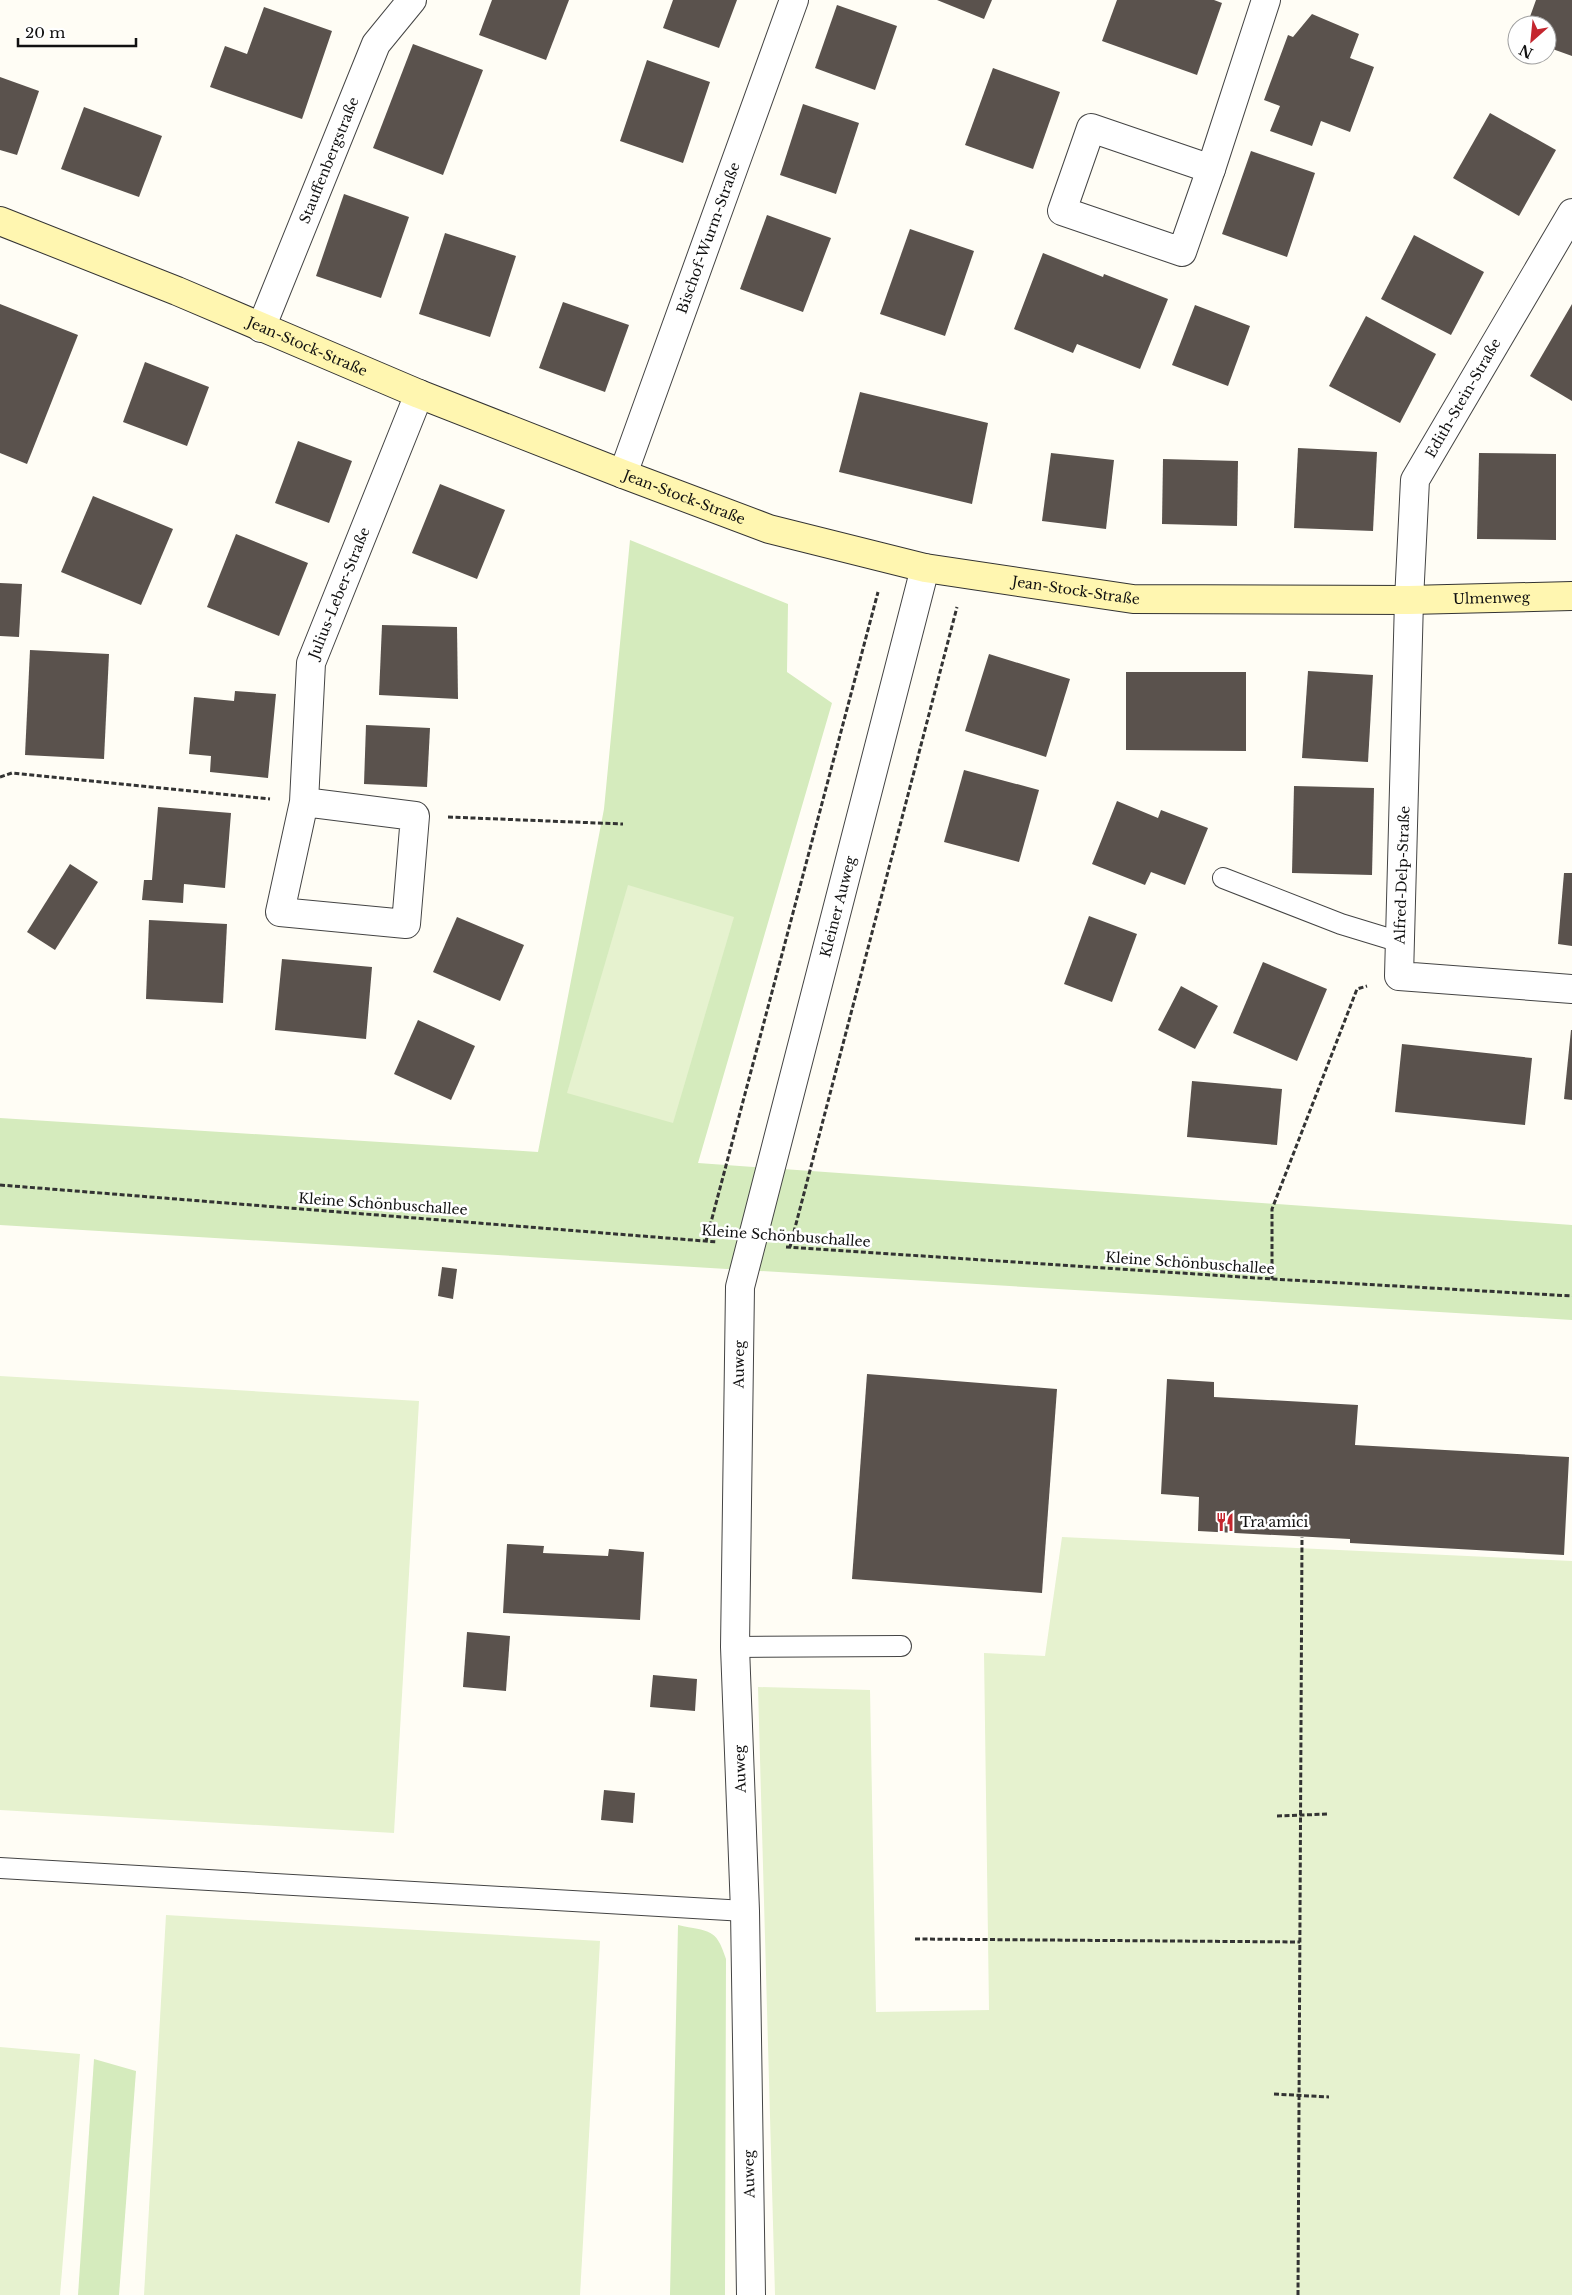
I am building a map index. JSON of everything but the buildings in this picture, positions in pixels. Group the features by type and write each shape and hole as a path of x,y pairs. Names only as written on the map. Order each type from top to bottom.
{"street":[{"name":"Stauffenbergstraße","path":"261,328 376,44 412,0"},
{"name":"Bischof-Wurm-Straße","path":"623,474 794,0"},
{"path":"1211,169 1091,128 1062,211 1182,252 1211,169 1266,0"},
{"name":"Edith-Stein-Straße","path":"1409,600 1415,480 1572,213"},
{"name":"Jean-Stock-Straße","path":"0,221 177,291 419,394 769,529 925,568 1133,598 1409,600"},
{"name":"Julius-Leber-Straße","path":"415,816 406,924 280,912 304,802 311,663 419,394"},
{"name":"Kleiner Auweg","path":"749,1245 760,1216 925,568"},
{"name":"Ulmenweg","path":"1409,600 1572,596"},
{"name":"Alfred-Delp-Straße","path":"1399,976 1409,600"},
{"path":"304,802 415,816"},
{"path":"1399,976 1572,989"},
{"name":"Auweg","path":"749,1245 740,1287 735,1647 745,1910 751,2295"}],"lane":[{"path":"1223,878 1341,924 1400,942"},
{"path":"735,1647 901,1646"},
{"path":"0,1868 745,1910"}],"path":[{"path":"706,1241 886,559"},
{"path":"790,1247 965,574"},
{"path":"0,777 12,774 304,802"},
{"path":"415,816 623,824"},
{"path":"1272,1279 1272,1209 1357,989 1399,976"},
{"name":"Kleine Schönbuschallee","path":"0,1185 749,1245 1272,1279 1572,1296"},
{"path":"1298,2295 1302,1537"},
{"path":"1277,1816 1328,1814"},
{"path":"915,1939 1300,1942"},
{"path":"1274,2094 1329,2097"}],"green space":[{"path":"630,540 788,604 787,672 832,703 698,1163 1572,1225 1572,1320 0,1225 0,1118 538,1152 604,809"},
{"path":"628,885 734,917 673,1123 567,1093"},
{"path":"0,1376 419,1401 394,1833 0,1810"},
{"path":"1062,1537 1572,1561 1572,2295 775,2295 758,1687 870,1690 876,2012 989,2010 984,1653 1045,1656"},
{"path":"166,1915 600,1941 580,2295 144,2295"},
{"path":"678,1925 704,1930 715,1936 726,1959 725,2295 670,2295"},
{"path":"0,2047 80,2054 60,2295 0,2295"},
{"path":"94,2059 136,2071 119,2295 78,2295"}],"place":[{"name":"Tra amici","path":"1225,1522"}]}
